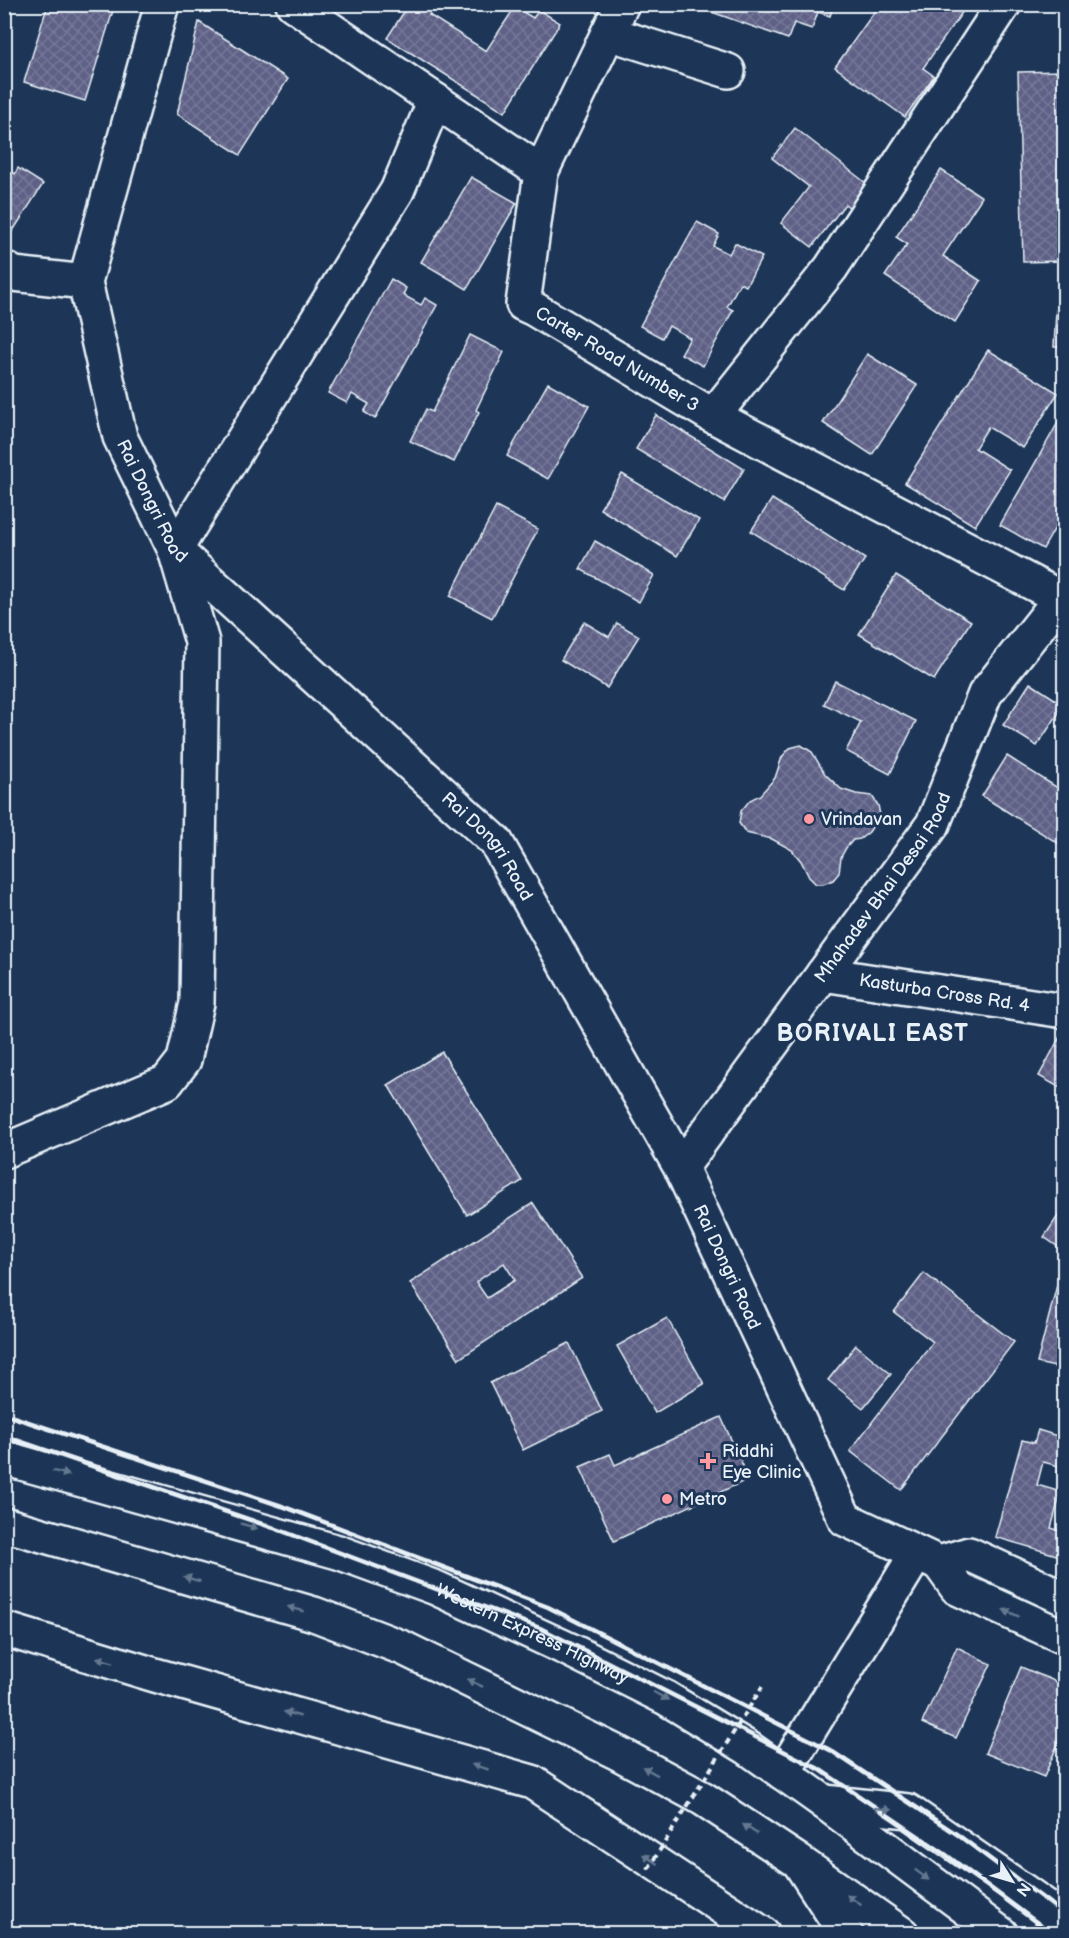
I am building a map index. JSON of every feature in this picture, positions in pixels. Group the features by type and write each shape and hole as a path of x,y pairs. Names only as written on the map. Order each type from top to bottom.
{"main road":[{"name":"Rai Dongri Road","path":"162,4 84,282 120,437 175,550 496,842 681,1168 845,1519 928,1558"},
{"path":"293,4 541,172 622,4"},
{"path":"713,416 831,268 1004,4"},
{"path":"608,33 728,71"},
{"path":"4,1151 167,1082 184,1060 197,1003 202,642 175,550 398,190 435,100"},
{"name":"Carter Road Number 3","path":"541,172 523,304 713,416 1063,596"},
{"path":"4,268 14,273 84,282"},
{"name":"Mhahadev Bhai Desai Road","path":"681,1168 933,824 985,694 1063,596"},
{"name":"Kasturba Cross Rd. 4","path":"824,974 1065,1011"},
{"name":"Western Express Highway","path":"4,1458 338,1552 436,1588 572,1651 666,1698 748,1748 825,1802 1001,1934"},
{"path":"4,1524 315,1614 403,1648 608,1748 702,1798 798,1861 902,1934"},
{"path":"928,1558 969,1554 1065,1599"},
{"path":"928,1558 957,1588 1065,1637"},
{"path":"783,1773 928,1558"},
{"path":"4,1629 155,1675 532,1782 763,1934"},
{"path":"825,1802 908,1811 1065,1919"},
{"path":"798,1861 846,1934"}],"path":[{"path":"648,1869 762,1687"}],"building":[{"path":"48,4 115,4 85,101 24,82"},
{"path":"409,4 436,4 429,15 486,51 515,7 533,18 539,10 560,23 505,112 387,38"},
{"path":"689,4 834,4 830,16 818,12 812,29 794,23 788,39"},
{"path":"880,4 968,4 923,68 934,76 905,117 835,67"},
{"path":"199,22 288,79 240,155 177,114"},
{"path":"1064,71 1064,261 1023,262 1018,72"},
{"path":"795,128 879,193 860,216 845,204 812,247 781,223 809,187 772,158"},
{"path":"4,167 15,174 18,168 43,184 4,245"},
{"path":"941,170 982,197 943,256 981,281 955,322 885,276 907,244 896,237"},
{"path":"471,177 517,203 467,289 421,262"},
{"path":"697,222 719,234 713,246 729,254 735,243 762,257 746,286 740,283 727,307 733,310 703,366 681,354 690,338 669,326 662,338 640,326"},
{"path":"391,279 406,288 403,295 421,305 425,298 437,305 375,419 364,412 369,404 352,394 347,403 328,393"},
{"path":"1056,310 1064,310 1064,347 1054,347"},
{"path":"470,335 504,352 476,410 479,412 454,462 410,441 426,409 432,412"},
{"path":"988,350 1058,393 1023,448 988,427 975,448 1010,470 975,526 905,483"},
{"path":"867,354 917,385 872,455 823,423"},
{"path":"548,383 589,406 548,479 507,456"},
{"path":"1064,412 1064,512 1043,549 1000,525"},
{"path":"656,415 744,469 724,502 636,449"},
{"path":"622,474 699,520 677,556 600,509"},
{"path":"772,499 865,559 844,590 751,531"},
{"path":"496,507 538,529 492,618 450,596"},
{"path":"595,541 654,575 639,602 580,569"},
{"path":"896,575 971,621 934,680 859,634"},
{"path":"584,622 609,637 617,623 639,636 607,688 561,660"},
{"path":"835,681 916,721 890,774 846,751 861,722 824,704"},
{"path":"1030,683 1064,705 1037,746 1003,725"},
{"name":"Vrindavan","path":"801,745 812,752 825,774 841,789 872,796 878,805 880,815 869,832 860,839 853,840 846,848 841,857 839,873 833,880 823,884 816,884 809,877 792,850 772,839 746,833 739,823 741,811 775,778 782,757 790,748"},
{"path":"1007,756 1064,792 1064,847 982,796"},
{"path":"1062,1033 1064,1035 1064,1090 1039,1076"},
{"path":"442,1052 522,1181 467,1215 388,1085"},
{"path":"533,1203 582,1278 459,1359 410,1283","holes":["504,1263 515,1280 487,1298 476,1282"]},
{"path":"1064,1207 1064,1251 1044,1237"},
{"path":"924,1273 1014,1342 901,1490 850,1451 933,1342 894,1312"},
{"path":"1058,1281 1064,1283 1064,1369 1037,1363"},
{"path":"667,1318 704,1384 655,1413 617,1346"},
{"path":"569,1343 602,1411 523,1450 490,1383"},
{"path":"856,1345 891,1374 863,1408 828,1380"},
{"path":"721,1417 749,1479 614,1541 580,1467 610,1454 615,1465"},
{"path":"1038,1430 1064,1438 1064,1475 1057,1473 1059,1466 1043,1462 1037,1485 1061,1492 1051,1528 1064,1532 1060,1556 995,1537 1022,1440 1034,1443"},
{"path":"957,1647 991,1664 956,1738 922,1723"},
{"path":"1021,1667 1064,1685 1064,1729 1044,1777 985,1753"}],"railway":[{"path":"4,1414 282,1506 548,1607 830,1750 958,1835 1064,1914"},
{"path":"4,1436 274,1528 540,1628 819,1769 945,1854 1052,1934"}],"place":[{"name":"Vrindavan","path":"809,819"},
{"name":"Riddhi Eye Clinic","path":"708,1461"},
{"name":"Metro","path":"667,1499"}],"district":[{"name":"BORIVALI EAST","path":"873,1033"}]}
